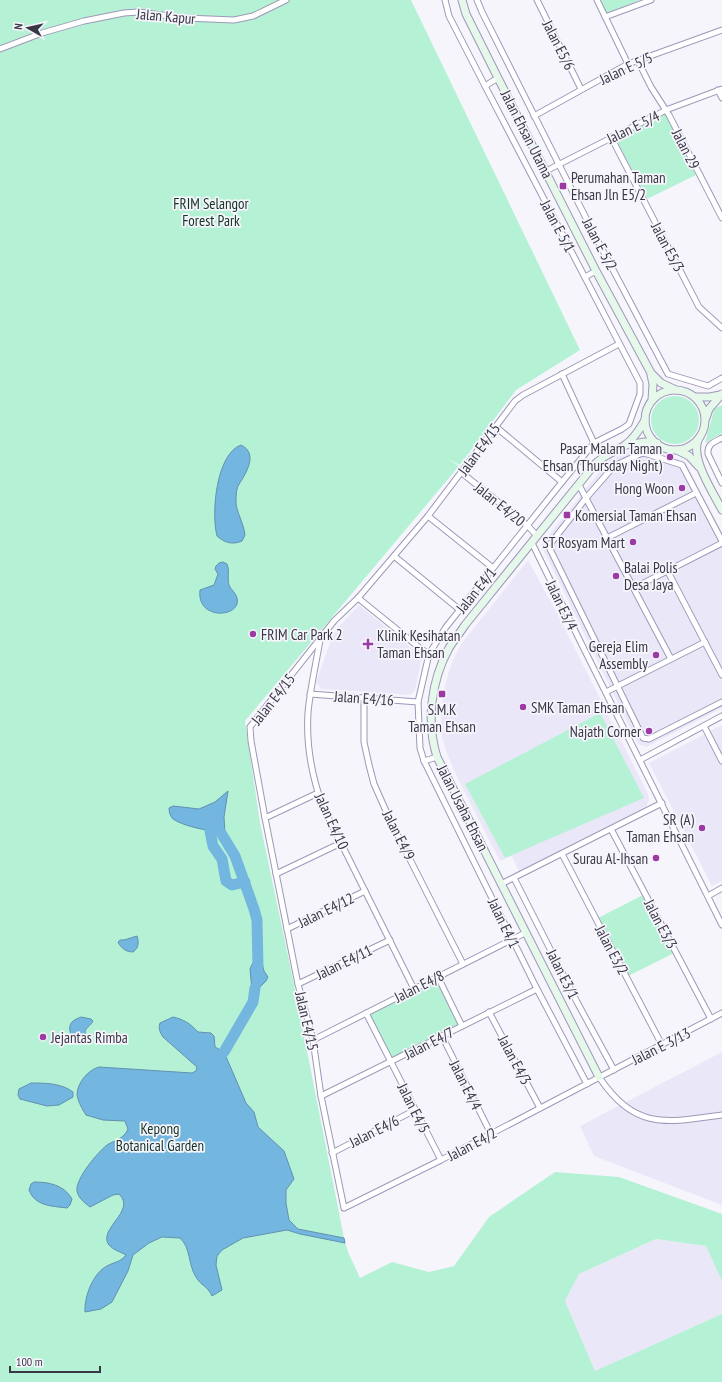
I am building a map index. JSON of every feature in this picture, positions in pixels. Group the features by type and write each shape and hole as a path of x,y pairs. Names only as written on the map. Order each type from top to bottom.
{"street":[{"name":"Jalan Kapur","path":"0,49 42,33 124,13 138,12 185,18 234,20 253,16 286,0"},
{"name":"Jalan E 5/1","path":"445,0 449,16 640,383 640,394 629,424 594,443"},
{"name":"Jalan Ehsan Utama","path":"462,0 466,14 498,78 596,271 651,373 661,383 676,390"},
{"name":"Jalan E 5/2","path":"477,0 484,18 558,164 668,374 708,386 721,379"},
{"name":"Jalan E5/6","path":"536,0 581,90"},
{"path":"597,0 628,64"},
{"path":"605,17 650,0"},
{"name":"Jalan E 5/5","path":"534,116 628,64 722,30"},
{"name":"Jalan 29","path":"638,60 666,110 722,218"},
{"path":"485,86 498,78"},
{"path":"720,89 722,98"},
{"name":"Jalan E 5/4","path":"546,171 666,110 720,89"},
{"name":"Jalan E5/3","path":"611,137 699,307 722,328"},
{"path":"585,277 596,271"},
{"name":"Jalan E4/15","path":"344,1208 321,1096 313,1040 298,984 265,818 251,741 250,727 334,621 358,598 428,516 518,397 619,344"},
{"name":"Jalan Ehsan Utama","path":"651,373 653,384 652,400"},
{"path":"562,374 594,443"},
{"path":"722,394 710,397 695,397 676,390 660,394 652,400 645,420 648,431 657,444 686,454 700,468 722,510"},
{"path":"700,468 697,451 698,440 701,436 709,409 722,394"},
{"path":"695,397 702,407 705,420"},
{"name":"Jalan Usaha Ehsan","path":"645,420 639,431 626,445 600,459 465,625 447,654 436,682 431,718 432,738 437,757 525,933 599,1077 607,1088 621,1104 633,1112 646,1117 674,1121 722,1115"},
{"path":"496,427 562,482"},
{"path":"675,450 690,446 701,436"},
{"path":"722,438 710,445 708,449 708,454 722,483"},
{"name":"Jalan Usaha Ehsan","path":"626,445 645,442 657,444"},
{"name":"Jalan E4/1","path":"587,1084 537,989 424,761 420,748 418,702 429,654 446,627 594,443"},
{"path":"634,588 722,542 682,465 644,453 614,466 586,498 551,543 550,549 643,738 649,739 722,702"},
{"name":"Jalan E4/20","path":"462,473 528,526 537,536"},
{"path":"579,485 671,659"},
{"path":"607,538 696,493"},
{"path":"428,516 493,568"},
{"name":"Jalan E3/4","path":"532,543 722,925"},
{"path":"394,556 460,610"},
{"path":"667,570 722,675"},
{"path":"358,598 420,649 429,654"},
{"name":"Jalan E4/10","path":"320,639 308,714 308,744 313,776 323,807 414,989"},
{"path":"606,692 705,642"},
{"name":"Jalan E4/16","path":"310,694 418,702"},
{"name":"Jalan E4/9","path":"364,698 364,747 374,784 390,820 463,964"},
{"path":"640,760 722,716"},
{"path":"704,726 722,761"},
{"path":"424,761 437,757"},
{"path":"265,818 318,793"},
{"path":"501,884 662,803"},
{"name":"Jalan E3/3","path":"611,829 711,1019"},
{"path":"276,874 341,843"},
{"name":"Jalan E3/2","path":"562,854 662,1045"},
{"name":"Jalan E3/1","path":"514,878 577,1002 614,1070"},
{"path":"708,896 722,888"},
{"name":"Jalan E4/12","path":"287,929 365,891"},
{"name":"Jalan E4/8","path":"313,1040 525,933"},
{"name":"Jalan E4/11","path":"298,984 390,940"},
{"path":"438,977 462,1026"},
{"name":"Jalan E4/7","path":"321,1096 537,989"},
{"name":"Jalan E4/3","path":"489,1012 540,1108"},
{"name":"Jalan E4/5","path":"366,1013 440,1160"},
{"name":"Jalan E 3/13","path":"599,1077 722,1013"},
{"name":"Jalan E4/4","path":"442,1036 491,1134"},
{"name":"Jalan E4/2","path":"344,1208 491,1134 599,1077"},
{"name":"Jalan E4/6","path":"332,1153 415,1110"}],"shaded area":[{"path":"640,446 685,461 722,532 722,708 646,747 638,744 541,545 609,460"},
{"name":"SMK Taman Ehsan","path":"528,560 557,613 648,794 649,800 646,807 519,872 512,856 500,861 458,779 446,751 442,736 441,719 443,694 449,671 462,643"},
{"name":"Klinik Kesihatan Taman Ehsan","path":"359,605 422,657 415,690 410,695 321,689 316,682 334,632"},
{"name":"SR (A) Taman Ehsan","path":"722,725 722,881 712,886 649,763"},
{"path":"722,1052 722,1205 594,1156 580,1126"},
{"path":"656,1239 706,1246 722,1281 722,1314 595,1371 565,1301 579,1274"}],"green space":[{"path":"0,0 411,0 580,350 516,390 460,465 448,459 459,466 245,721 260,823 291,970 344,1238 348,1252 360,1278 392,1262 429,1272 454,1266 489,1217 555,1172 619,1177 722,1214 722,1281 706,1246 656,1239 579,1274 565,1301 595,1371 722,1314 722,1382 0,1382"},
{"path":"601,0 640,0 606,14"},
{"path":"665,113 696,175 647,199 615,138"},
{"path":"675,396 684,398 692,403 697,411 699,420 697,429 692,437 684,442 675,444 666,442 658,437 653,429 651,420 653,411 658,403 666,398"},
{"path":"722,405 722,433 705,443 714,410"},
{"path":"600,713 644,798 505,858 465,784"},
{"path":"645,894 676,952 626,977 596,919"},
{"path":"438,977 462,1026 391,1062 366,1013"}],"water":[{"path":"241,445 247,449 250,459 247,471 238,486 236,496 236,506 245,535 242,541 232,543 226,542 217,536 215,526 215,500 217,486 226,460 233,451"},
{"path":"223,562 227,564 228,567 229,585 237,598 237,605 233,610 219,613 211,611 205,607 201,600 200,590 214,585 218,574 215,569 216,566"},
{"path":"228,791 224,817 225,834 178,822 170,815 169,808 173,806 199,809 215,802"},
{"path":"137,936 138,945 133,952 124,949 118,942 120,940"},
{"path":"258,952 264,971 268,977 260,987 253,1002 250,969"},
{"path":"81,1017 91,1019 93,1021 85,1031 88,1039 78,1044 72,1037 70,1025 76,1019"},
{"path":"173,1017 187,1022 198,1032 211,1033 214,1036 215,1047 224,1052 246,1103 254,1112 258,1127 284,1151 294,1179 286,1190 286,1203 289,1220 298,1229 344,1238 345,1243 287,1230 243,1238 222,1250 217,1256 216,1265 222,1290 212,1296 193,1272 184,1242 180,1238 162,1237 149,1243 133,1255 128,1271 112,1302 101,1309 85,1312 86,1299 90,1286 98,1274 102,1269 120,1261 126,1255 111,1247 107,1239 108,1233 121,1213 123,1200 119,1194 113,1195 90,1207 79,1196 77,1186 83,1173 98,1153 107,1145 122,1137 128,1129 125,1121 103,1120 86,1115 78,1100 77,1090 87,1074 99,1067 192,1073 196,1071 197,1067 163,1037 160,1032 160,1023"},
{"path":"31,1083 58,1085 73,1092 73,1097 59,1105 47,1106 20,1099 18,1095 19,1089"},
{"path":"34,1182 56,1185 65,1190 72,1199 70,1205 67,1208 50,1206 39,1202 29,1190 31,1184"}],"waterway":[{"path":"210,831 213,846 222,859 226,881 232,885 245,882"},
{"path":"221,833 235,856 254,909 257,920 258,967"},
{"path":"224,1052 253,1002 255,988"}],"place":[{"name":"Perumahan Taman Ehsan Jln E5/2","path":"563,186"},
{"name":"Pasar Malam Taman Ehsan (Thursday Night)","path":"670,457"},
{"name":"Hong Woon","path":"682,488"},
{"name":"Komersial Taman Ehsan","path":"567,515"},
{"name":"ST Rosyam Mart","path":"633,542"},
{"name":"Balai Polis Desa Jaya","path":"616,576"},
{"name":"FRIM Car Park 2","path":"253,634"},
{"name":"Klinik Kesihatan Taman Ehsan","path":"368,644"},
{"name":"Gereja Elim Assembly","path":"656,655"},
{"name":"S.M.K Taman Ehsan","path":"442,694"},
{"name":"SMK Taman Ehsan","path":"523,707"},
{"name":"Najath Corner","path":"649,731"},
{"name":"SR (A) Taman Ehsan","path":"702,828"},
{"name":"Surau Al-Ihsan","path":"656,858"},
{"name":"Jejantas Rimba","path":"43,1037"}],"park label":[{"name":"FRIM Selangor Forest Park","path":"211,212"},
{"name":"Kepong Botanical Garden","path":"160,1136"}]}
